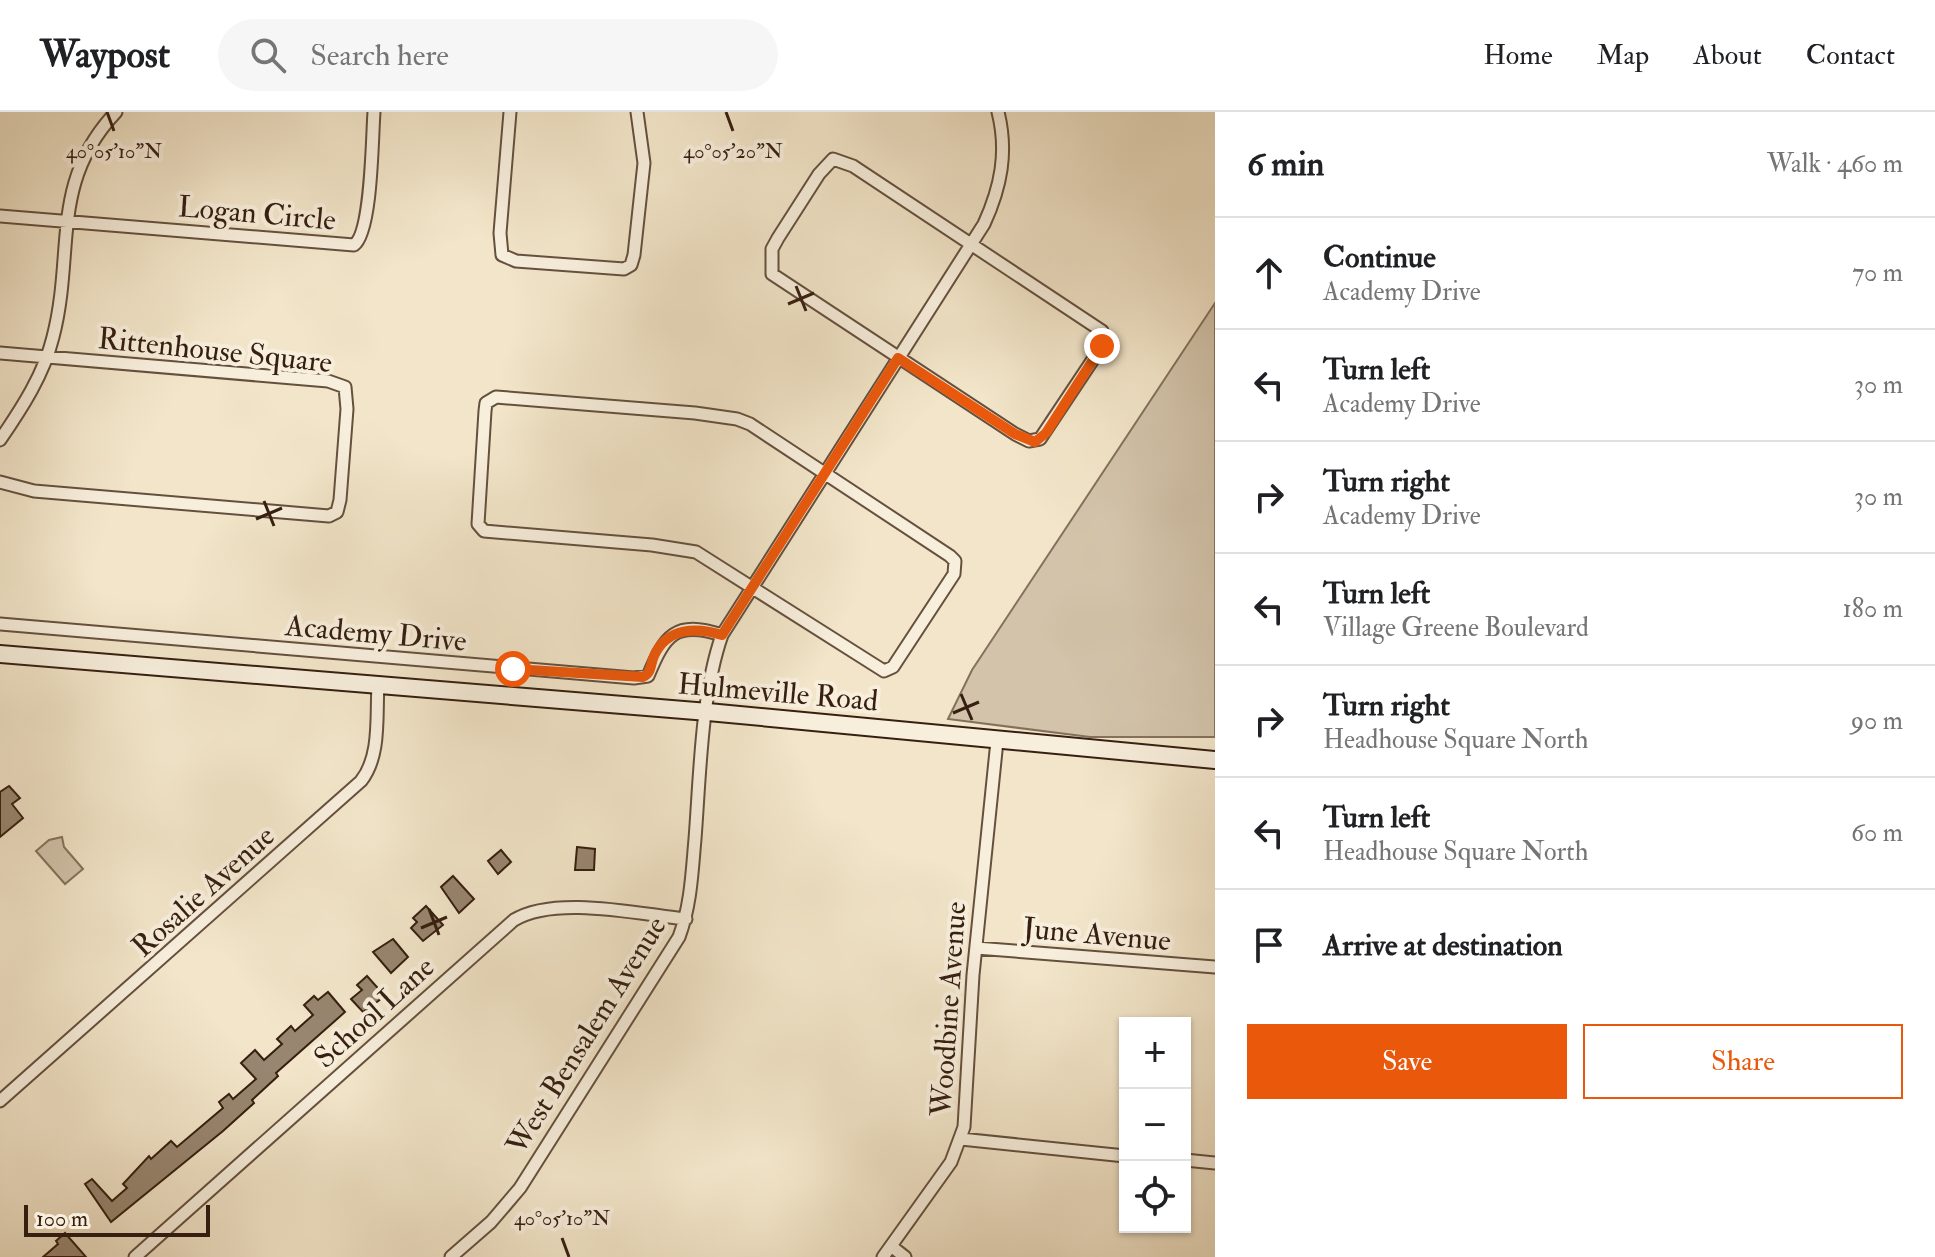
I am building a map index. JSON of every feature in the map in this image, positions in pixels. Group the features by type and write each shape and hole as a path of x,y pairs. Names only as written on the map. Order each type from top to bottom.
{"main road":[{"name":"Hulmeville Road","path":"0,654 708,712 1215,760"}],"street":[{"path":"0,440 26,401 46,357 58,313 67,222 79,165 98,131 116,112"},
{"name":"Logan Circle","path":"67,222 354,245 362,237 365,219 374,112"},
{"path":"510,112 500,233 502,255 516,261 624,269 631,265 634,255 644,163 637,112"},
{"path":"722,635 973,244 1000,187 1003,141 998,112"},
{"path":"833,159 841,159 973,244 1091,322 1104,334 1102,346 1046,433 1035,442 898,358 772,274 772,249 819,174 833,159"},
{"path":"0,216 67,222"},
{"path":"0,353 46,357"},
{"name":"Rittenhouse Square","path":"0,482 34,491 110,498 309,515 329,516 337,512 347,409 347,395 342,384 46,357"},
{"path":"496,397 724,417 750,424 824,472 950,556 956,567 893,667 884,671 707,558 681,548 480,528 477,504 486,403 496,397"},
{"name":"Academy Drive","path":"0,624 634,678 648,676 657,650 672,636 697,629 722,635"},
{"name":"West Bensalem Avenue","path":"451,1257 491,1222 520,1188 670,954 686,919 708,712 722,635"},
{"name":"Rosalie Avenue","path":"0,1101 361,781 371,766 374,750 378,685"},
{"name":"Woodbine Avenue","path":"883,1257 944,1173 961,1139 997,741"},
{"name":"School Lane","path":"135,1257 514,920 549,907 686,919"},
{"name":"June Avenue","path":"976,948 1215,967"},
{"path":"961,1139 1119,1155"},
{"path":"1191,1161 1215,1163"},
{"path":"891,1246 905,1257"}],"shaded area":[{"path":"1215,303 1215,737 1090,737 948,719 972,670"},
{"path":"62,837 64,847 83,869 65,884 36,851 49,840"}],"building":[{"path":"9,786 20,798 12,804 23,818 0,837 0,792"},
{"path":"577,847 595,849 594,870 575,870"},
{"path":"501,850 511,862 498,874 488,861"},
{"path":"453,876 474,899 459,913 441,887"},
{"path":"426,906 443,925 423,941 411,928 417,922 413,918"},
{"path":"393,939 408,957 391,973 373,952"},
{"path":"367,976 385,996 363,1012 351,999 362,990 357,985"},
{"path":"328,992 345,1012 276,1073 278,1076 252,1100 254,1103 223,1131 111,1222 85,1184 92,1179 112,1201 127,1188 123,1184 149,1156 151,1159 171,1141 177,1147 223,1108 219,1102 229,1094 233,1099 256,1079 241,1063 255,1050 264,1060 282,1044 277,1039 291,1026 295,1031 313,1015 304,1005 314,996 318,1000"},
{"path":"65,1233 86,1257 43,1257 58,1244 56,1241"}],"route":[{"path":"513,669 643,677 648,676 657,650 672,636 697,629 722,635 898,358 1015,434 1035,442 1046,433 1102,346"}]}
